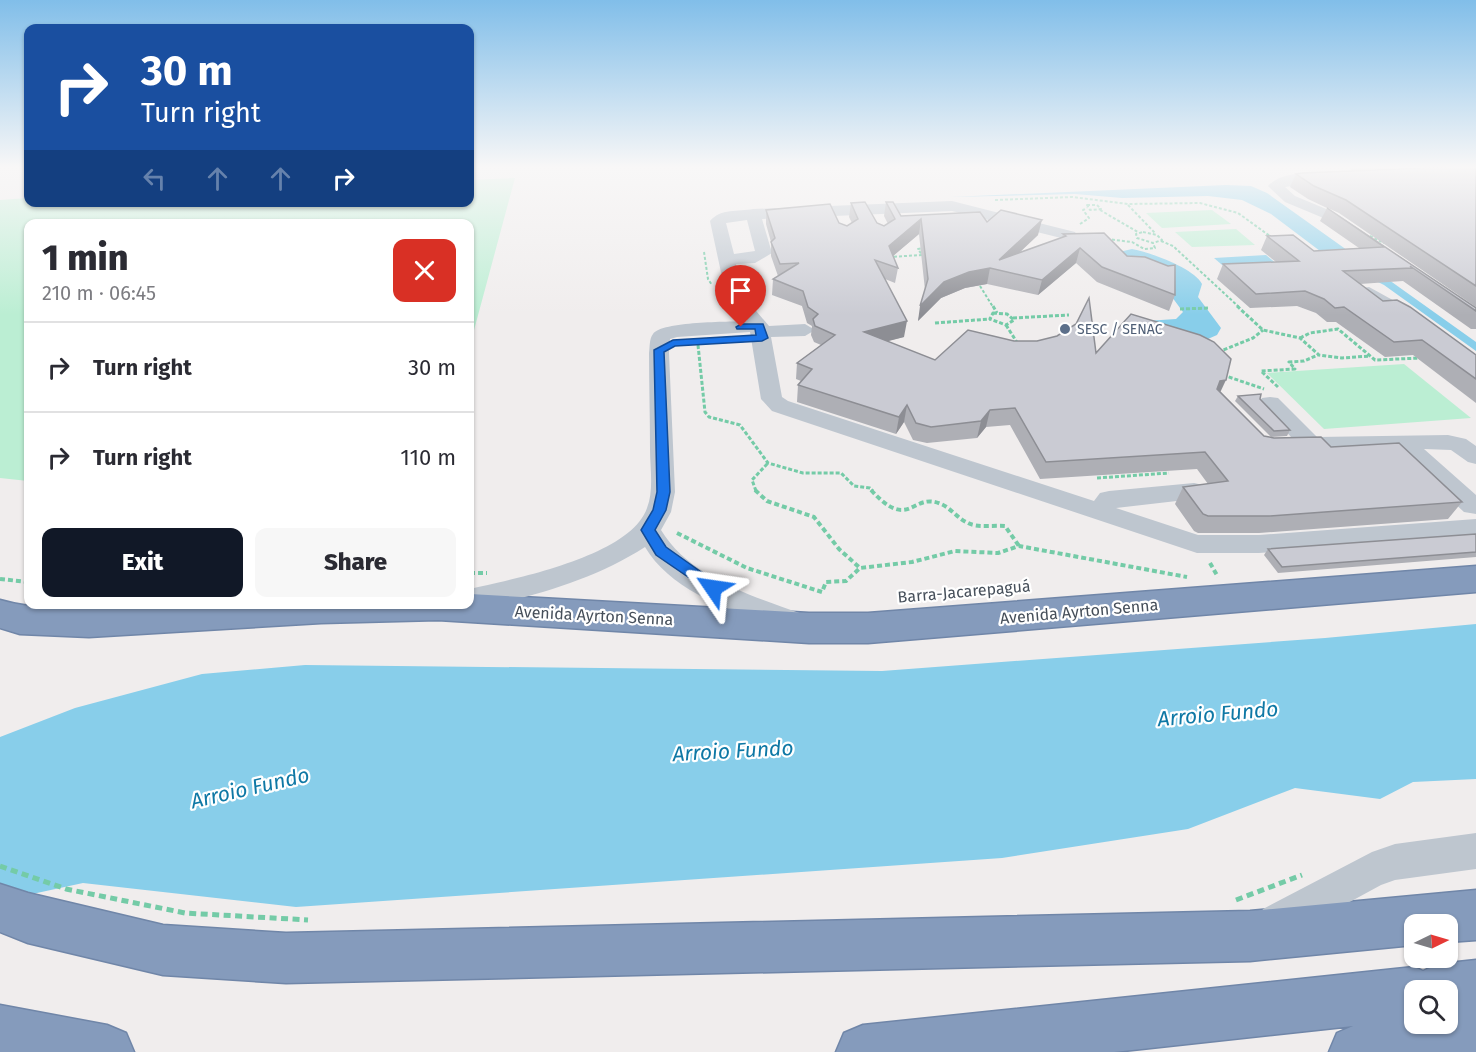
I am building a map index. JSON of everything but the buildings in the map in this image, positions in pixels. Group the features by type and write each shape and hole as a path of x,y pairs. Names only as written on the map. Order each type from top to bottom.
{"highway":[{"name":"Avenida Ayrton Senna","path":"474,605 809,628 868,628 1476,579"},
{"name":"Avenida Ayrton Senna","path":"0,614 20,620 89,623 321,609"},
{"path":"0,908 28,918 174,932 286,957 1240,919 1476,915"},
{"path":"1458,988 1476,986"},
{"path":"863,1052 1404,994"},
{"path":"0,1032 99,1051"},
{"path":"1356,1052 1476,1036"}],"lane":[{"path":"726,216 718,221 726,259 738,301 755,316 761,332 772,399 780,406 1197,544 1218,546 1475,517"},
{"path":"726,259 749,259 764,253 754,216"},
{"path":"816,216 824,231"},
{"path":"839,216 843,226"},
{"path":"874,216 879,225"},
{"path":"935,216 939,222"},
{"path":"1005,216 1075,231"},
{"path":"1330,216 1365,237"},
{"path":"1369,292 1404,312 1429,330"},
{"path":"474,598 521,589 578,571 625,546 648,530 659,510 663,492 661,336 665,333 806,330"},
{"path":"660,349 669,344 761,332"},
{"path":"1276,398 1311,444"},
{"path":"1402,442 1475,517"},
{"path":"1268,447 1402,442 1458,444 1476,457"},
{"path":"1100,513 1109,498 1194,491"},
{"path":"648,530 661,551 713,588 738,602 809,628"},
{"path":"1240,919 1395,862 1476,851"}],"path":[{"path":"1075,231 1080,222 1089,218 1088,216"},
{"path":"1111,216 1139,232 1155,234 1161,237 1161,241"},
{"path":"1139,216 1155,234"},
{"path":"1243,216 1283,244"},
{"path":"884,250 887,257 922,255 918,249 929,248 914,224 939,222"},
{"path":"1139,232 1136,236 1139,240"},
{"path":"1365,237 1390,246"},
{"path":"1099,239 1132,242 1149,250 1155,248 1153,243"},
{"path":"1132,242 1161,241 1173,246 1263,330 1300,338 1319,355"},
{"path":"980,286 997,313"},
{"path":"1180,309 1209,308"},
{"path":"990,320 990,315 997,313 1013,318 1069,315"},
{"path":"1006,325 1013,322 1013,318"},
{"path":"935,323 990,320 1006,325 1022,349"},
{"path":"1329,322 1375,360 1429,357"},
{"path":"1300,338 1310,333 1338,329"},
{"path":"1216,353 1241,344 1263,330"},
{"path":"698,341 705,412 709,417 740,425 768,463 803,473 841,473 854,486 870,488 886,506 897,510 906,510 923,503 940,503 969,524 1005,526 1019,546"},
{"path":"1276,398 1261,371 1295,369 1288,362 1304,361 1319,355 1342,358 1370,357"},
{"path":"1222,374 1256,384 1274,397 1264,397 1276,398"},
{"path":"768,463 753,480 755,489 773,504 808,513 819,520 834,543 860,568"},
{"path":"676,533 733,563 782,583 822,592 826,582 846,581 860,568 912,562 955,550 998,553 1019,546 1191,577"},
{"path":"474,573 497,573"},
{"path":"1208,577 1219,577"},
{"path":"0,579 24,582"},
{"path":"1215,582 1227,581"},
{"path":"0,866 66,889 174,932 312,921"},
{"path":"1240,919 1305,874"}],"green space":[{"path":"0,216 505,216 474,330 474,219 24,219 24,481 0,478"},
{"path":"1149,216 1220,216 1231,224 1162,228"},
{"path":"1236,229 1255,245 1192,247 1175,232"},
{"path":"1404,364 1471,418 1324,429 1267,373"}],"water":[{"path":"1274,216 1299,216 1476,342 1476,351 1384,285 1328,257"},
{"path":"1132,249 1170,262 1197,278 1202,284 1198,297 1221,328 1217,335 1201,342 1146,321 1176,319 1183,312 1172,297 1175,291 1174,284 1119,252"},
{"path":"1266,255 1290,275 1236,277 1214,258"},
{"name":"Arroio Fundo","path":"1476,624 1476,779 1413,782 1380,799 1295,788 1188,829 1002,858 296,907 83,883 0,901 0,737 75,708 202,674 305,665 882,671 1325,638"}],"place":[{"name":"SESC / SENAC","path":"1065,329"}],"route":[{"path":"713,588 688,573 661,551 648,530 662,504 664,481 659,350 664,345 673,343 762,338 759,326 741,327"}]}
